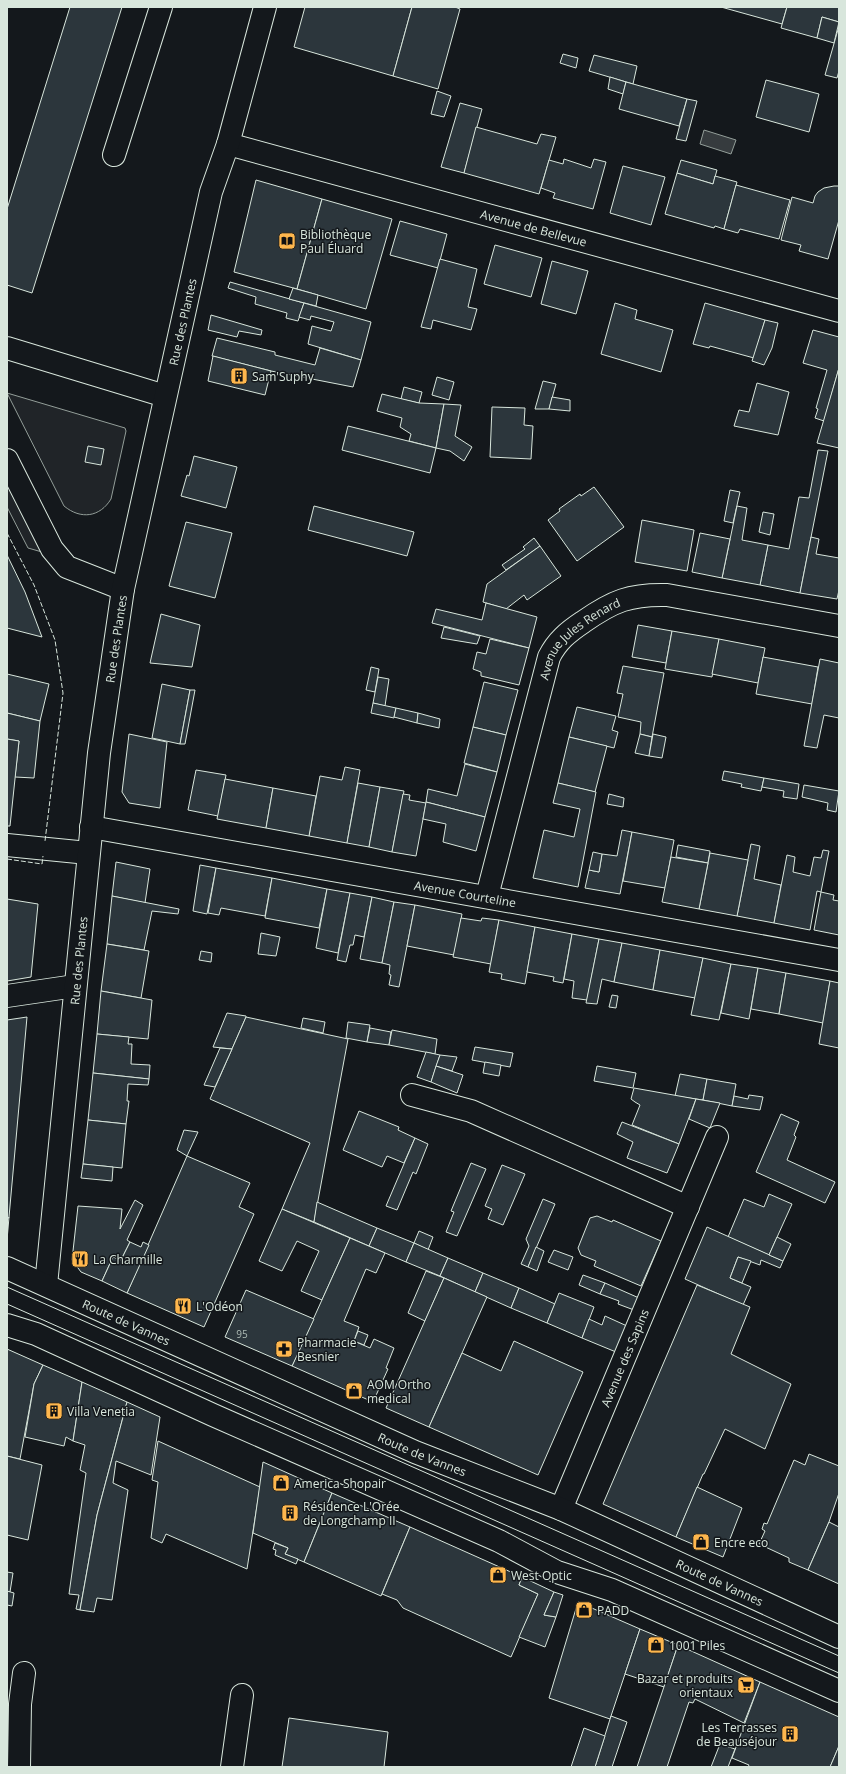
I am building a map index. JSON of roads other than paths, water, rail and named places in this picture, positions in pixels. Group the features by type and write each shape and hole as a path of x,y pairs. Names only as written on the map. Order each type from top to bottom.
{"street":[{"path":"114,155 161,7"},
{"name":"Rue des Plantes","path":"46,1285 99,753 123,589 210,192 228,144 265,7"},
{"name":"Avenue de Bellevue","path":"228,144 839,311"},
{"path":"7,348 165,396"},
{"path":"7,460 52,549 67,567 123,589"},
{"name":"Avenue Jules Renard","path":"487,896 549,657 556,644 564,634 605,606 624,599 645,595 667,595 680,597 839,626"},
{"name":"Avenue Courteline","path":"91,827 487,896 839,960"},
{"path":"7,845 88,853"},
{"path":"7,996 75,986"},
{"path":"412,1095 471,1111 688,1207"},
{"name":"Avenue des Sapins","path":"561,1509 718,1137"},
{"name":"Route de Vannes","path":"7,1268 415,1452 561,1509 839,1637"},
{"path":"7,1325 36,1334 213,1415 499,1541 557,1572 612,1590 839,1691"},
{"path":"19,1767 20,1704 24,1673"},
{"path":"232,1767 242,1695"}],"tram line":[{"path":"7,1287 839,1656"},
{"path":"7,1304 839,1673"}],"place":[{"name":"Bibliothèque Paul Éluard","path":"287,241"},
{"name":"Sam'Suphy","path":"239,376"},
{"name":"La Charmille","path":"80,1259"},
{"name":"L'Odéon","path":"183,1306"},
{"name":"Pharmacie Besnier","path":"284,1349"},
{"name":"AOM Ortho medical","path":"354,1391"},
{"name":"Villa Venetia","path":"54,1411"},
{"name":"America Shopair","path":"281,1483"},
{"name":"Résidence L'Orée de Longchamp II","path":"290,1513"},
{"name":"Encre eco","path":"701,1542"},
{"name":"West Optic","path":"498,1575"},
{"name":"PADD","path":"584,1610"},
{"name":"1001 Piles","path":"656,1645"},
{"name":"Bazar et produits orientaux","path":"746,1685"},
{"name":"Les Terrasses de Beauséjour","path":"790,1734"}]}
